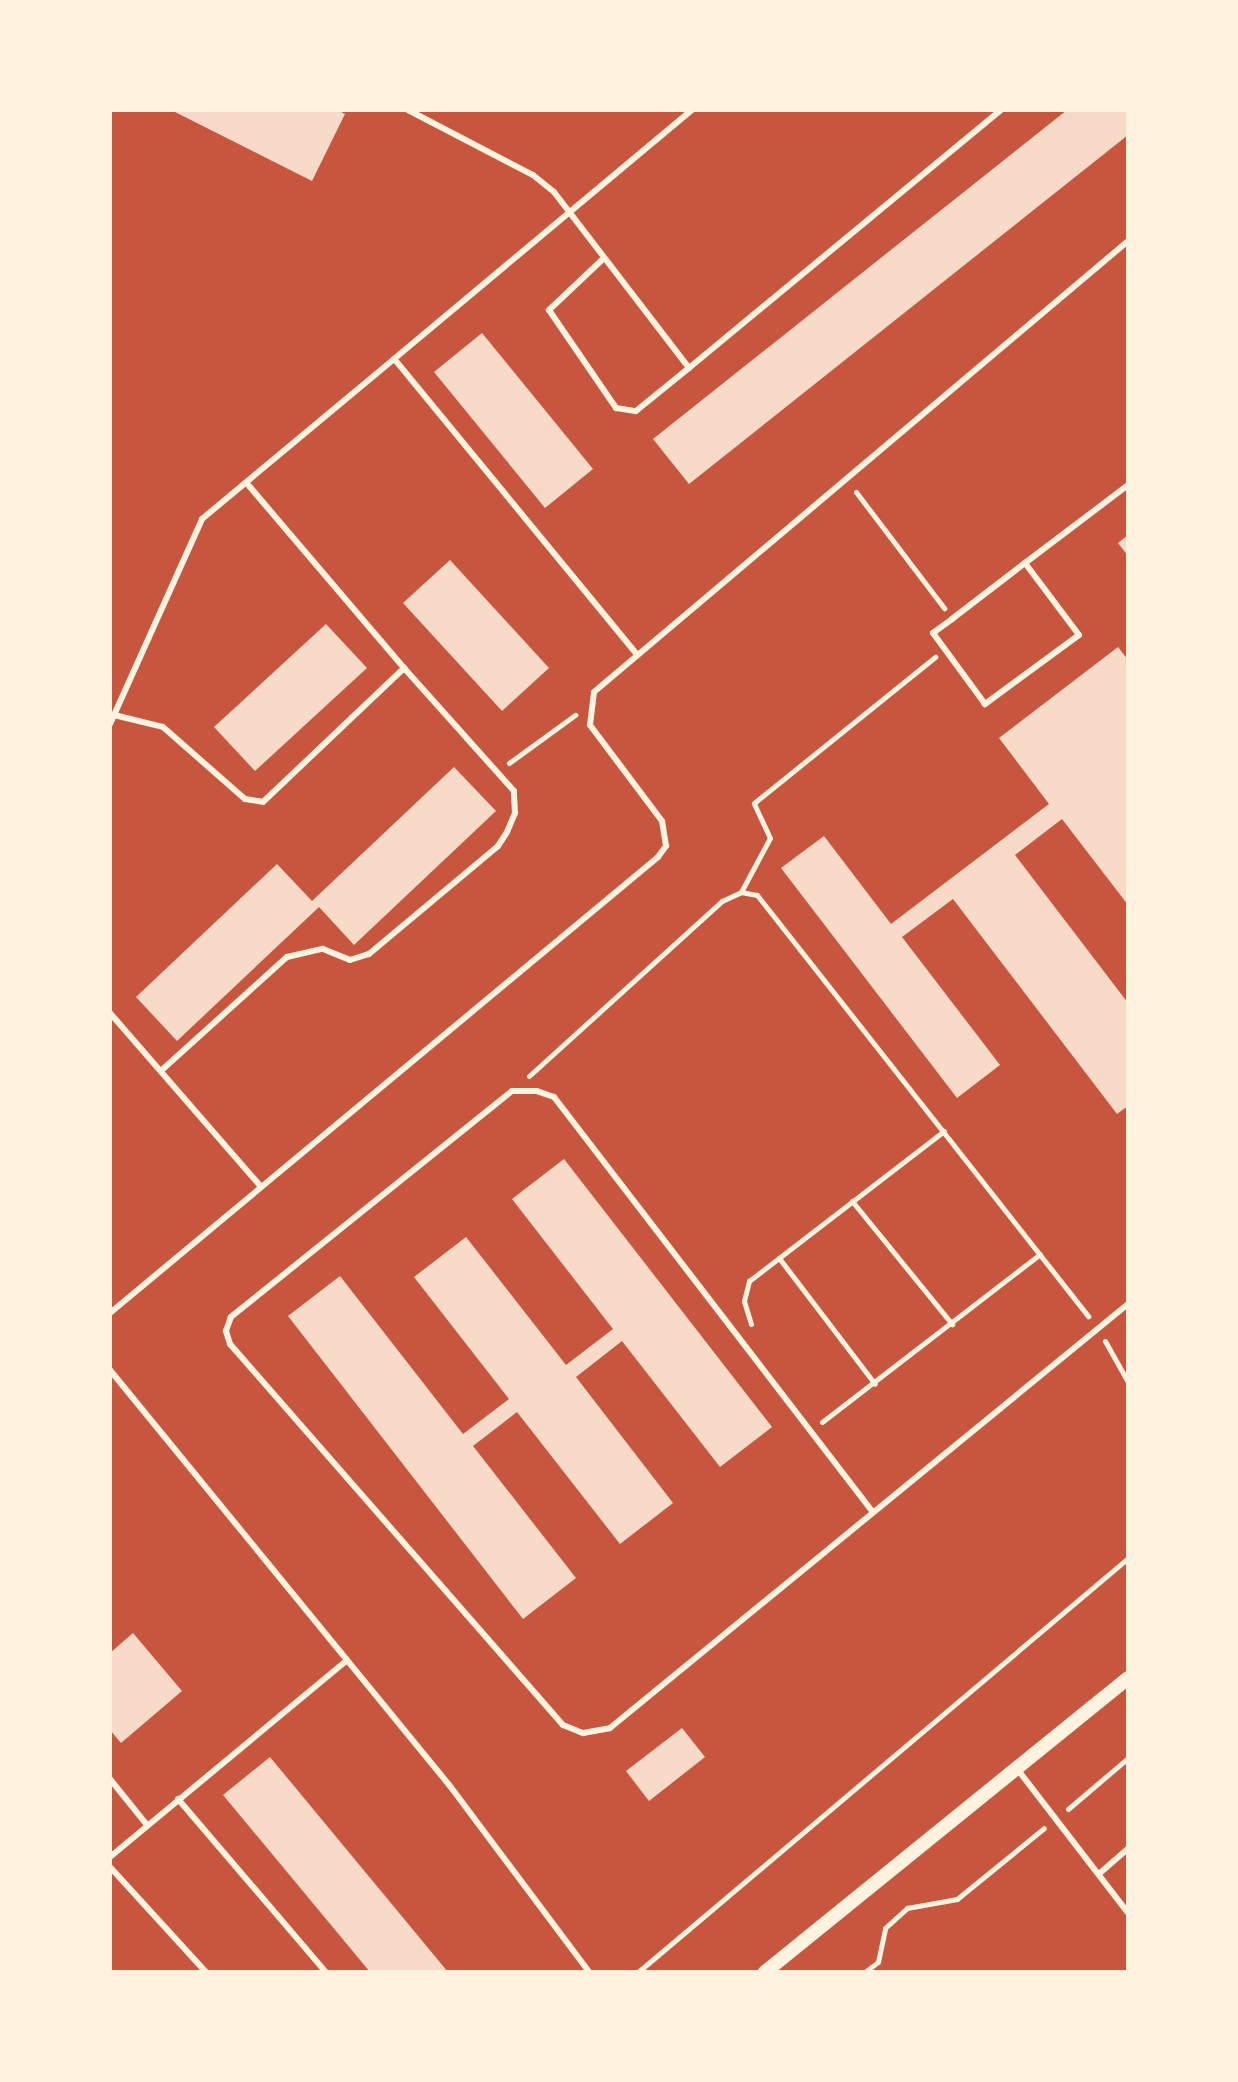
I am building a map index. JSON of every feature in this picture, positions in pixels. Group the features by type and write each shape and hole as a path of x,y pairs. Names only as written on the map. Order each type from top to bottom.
{"street":[{"path":"765,1972 1128,1678"}],"lane":[{"path":"408,110 533,175 569,213 689,368"},
{"path":"110,724 198,526 692,110"},
{"path":"604,258 549,310 616,408 636,411 1001,110"},
{"path":"110,1313 666,846 662,821 590,725 594,692 635,652 1128,241"},
{"path":"394,359 635,652"},
{"path":"163,1069 287,957 323,949 360,959 498,846 515,813 514,791 499,771 404,668 248,485"},
{"path":"1025,563 1079,635 985,704 933,633 952,619 1025,563 1128,485"},
{"path":"114,715 163,727 245,799 263,802 404,668"},
{"path":"110,1013 163,1069 261,1187"},
{"path":"872,1511 554,1097 512,1091 231,1317 230,1344 563,1725 583,1733 610,1728 1128,1304"},
{"path":"110,1370 450,1786 589,1972"},
{"path":"110,1857 347,1660"},
{"path":"1016,1768 1128,1913"},
{"path":"110,1779 147,1825"},
{"path":"178,1799 326,1972"},
{"path":"1100,1873 1128,1849"},
{"path":"110,1867 206,1972"}],"path":[{"path":"845,477 952,619"},
{"path":"741,892 770,838 754,803 945,649"},
{"path":"499,771 591,701"},
{"path":"512,1091 722,901 741,892 757,895 780,919 1098,1328 1128,1382"},
{"path":"753,1329 744,1301 749,1281 944,1131"},
{"path":"852,1201 952,1324"},
{"path":"810,1430 875,1384 1040,1254"},
{"path":"779,1258 875,1384"},
{"path":"638,1972 1128,1558"},
{"path":"865,1972 878,1962 885,1928 907,1908 957,1899 1128,1758"}],"building":[{"path":"171,110 337,110 345,114 312,181"},
{"path":"1067,110 1128,110 1128,135 689,484 653,439"},
{"path":"482,333 593,469 545,508 434,372"},
{"path":"1128,535 1128,556 1118,543"},
{"path":"450,560 549,668 502,711 403,603"},
{"path":"326,624 367,668 255,771 214,727"},
{"path":"1118,647 1128,660 1128,905 1062,819 1015,855 1128,1003 1128,1106 1117,1114 953,899 902,937 1000,1065 957,1098 781,868 824,836 891,924 1049,804 999,738"},
{"path":"454,767 496,811 354,945 319,907 177,1041 136,997 277,864 312,901"},
{"path":"564,1159 772,1427 720,1467 622,1341 576,1377 673,1503 620,1544 517,1412 473,1446 576,1578 523,1619 288,1316 340,1276 463,1434 509,1399 414,1277 466,1237 566,1365 613,1329 512,1199"},
{"path":"133,1633 182,1691 121,1743 110,1730 110,1653"},
{"path":"682,1728 705,1757 649,1801 626,1771"},
{"path":"270,1757 448,1972 370,1972 223,1795"}]}
